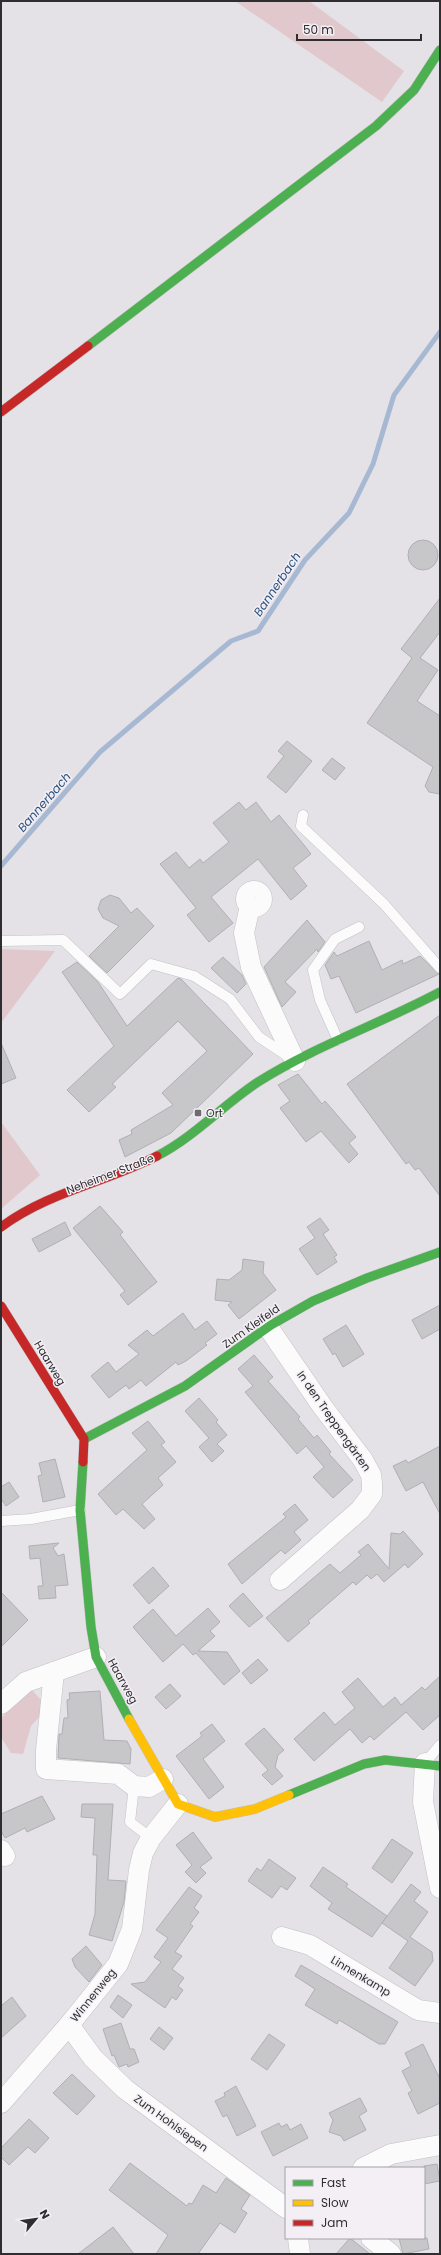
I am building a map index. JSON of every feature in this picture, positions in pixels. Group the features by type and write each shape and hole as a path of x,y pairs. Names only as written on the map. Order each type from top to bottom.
{"street":[{"path":"1,412 376,126 414,90 440,50"},
{"path":"250,906 244,933 250,967 294,1060"},
{"name":"Neheimer Straße","path":"1,1227 37,1204 71,1189 149,1161 167,1151 200,1127 236,1097 294,1060 440,992"},
{"name":"Zum Kleifeld","path":"84,1439 166,1397 198,1378 268,1327 297,1310 336,1290 440,1252"},
{"name":"Haarweg","path":"1,1306 70,1420 84,1439 80,1510 91,1627 96,1657 178,1804"},
{"name":"In den Treppengärten","path":"268,1327 322,1406 363,1460 371,1475 372,1483 372,1494 360,1510 280,1580"},
{"path":"1,1704 26,1682 96,1657"},
{"path":"54,1672 46,1750 46,1769 118,1774 134,1786 149,1787 163,1779"},
{"path":"178,1804 215,1817 255,1808 364,1764 385,1760 433,1765 423,1802 440,1888"},
{"name":"Winnenweg","path":"1,2103 69,2025 118,1964 127,1946 135,1912 139,1870 143,1853 151,1838 178,1804"},
{"name":"Linnenkamp","path":"282,1937 310,1945 418,2010 440,2013"},
{"name":"Zum Hohlsiepen","path":"69,2025 93,2058 125,2089 285,2207"},
{"path":"365,2167 391,2154 440,2145"},
{"path":"298,2239 300,2254"},
{"path":"372,2239 392,2254"}],"lane":[{"path":"303,815 301,826 384,904 440,968"},
{"path":"338,1040 320,1000 313,970 335,939 358,927"},
{"path":"1,941 63,940 120,994 151,964 194,976 230,999 259,1037 294,1060"},
{"path":"1,1521 31,1519 80,1510"},
{"path":"433,1765 440,1745"},
{"path":"134,1786 130,1822 151,1838"}],"shaded area":[{"path":"235,1 309,1 404,71 382,102"},
{"path":"1,949 55,951 1,1023"},
{"path":"1,1122 40,1175 1,1209"},
{"path":"32,1690 42,1701 41,1715 31,1726 23,1754 11,1753 1,1737 1,1718"}],"building":[{"path":"423,540 434,544 438,555 434,566 423,570 412,566 408,555 412,544"},
{"path":"440,598 440,632 420,658 438,670 417,701 440,716 440,794 429,792 425,786 433,767 367,723 412,658 401,649"},
{"path":"287,741 312,761 286,793 267,777 284,756 278,751"},
{"path":"332,758 345,768 335,780 322,770"},
{"path":"239,802 246,810 256,802 271,822 279,815 304,845 311,854 293,868 307,886 291,900 258,859 211,897 233,923 209,942 187,915 196,908 160,864 176,852 189,868 200,859 203,863 229,842 213,823"},
{"path":"110,895 119,898 131,913 137,908 154,926 107,973 89,956 119,926 103,918 98,909 101,900"},
{"path":"307,920 325,942 318,952 317,949 285,982 296,992 282,1007 264,967"},
{"path":"369,941 382,970 402,960 403,964 420,956 439,974 356,1013 339,976 331,979 325,965 334,952 337,956"},
{"path":"223,957 242,975 246,984 237,993 211,968"},
{"path":"77,962 98,982 127,1026 178,978 181,979 253,1054 171,1133 125,1157 119,1140 132,1134 131,1130 173,1105 162,1093 207,1051 178,1021 112,1084 116,1087 89,1112 67,1090 114,1046 62,972"},
{"path":"440,1015 440,1196 419,1168 415,1170 409,1162 406,1164 347,1084"},
{"path":"1,1043 16,1078 1,1084"},
{"path":"298,1074 322,1104 325,1101 356,1137 349,1143 358,1154 349,1163 321,1131 306,1142 280,1108 290,1101 278,1085"},
{"path":"100,1206 123,1232 120,1235 157,1282 128,1305 120,1295 125,1291 73,1228"},
{"path":"320,1218 329,1230 323,1234 337,1255 334,1257 337,1262 317,1275 299,1249 315,1238 307,1227"},
{"path":"65,1222 71,1235 39,1252 32,1239"},
{"path":"243,1259 264,1262 263,1273 276,1290 239,1319 228,1305 232,1302 215,1300 217,1279 229,1280 242,1270"},
{"path":"440,1305 440,1329 422,1339 412,1320"},
{"path":"183,1313 195,1330 207,1321 217,1334 205,1343 207,1345 186,1361 178,1365 176,1362 146,1386 141,1380 129,1389 126,1385 109,1398 91,1376 108,1362 116,1372 139,1354 128,1345 147,1330 153,1336"},
{"path":"346,1325 364,1354 343,1367 335,1353 333,1355 323,1339"},
{"path":"254,1355 273,1377 268,1381 300,1417 298,1419 314,1438 317,1435 331,1452 329,1454 353,1480 333,1498 313,1477 324,1467 306,1446 297,1454 245,1392 253,1386 238,1369"},
{"path":"199,1398 218,1420 216,1422 227,1435 217,1444 224,1451 212,1462 199,1447 209,1438 185,1411"},
{"path":"148,1421 165,1442 161,1445 176,1462 158,1478 163,1485 142,1504 155,1519 144,1529 123,1509 116,1515 98,1494 147,1450 132,1433"},
{"path":"440,1446 440,1514 423,1482 406,1491 393,1466 406,1460 408,1463"},
{"path":"55,1459 65,1497 43,1502 38,1476 42,1475 39,1463"},
{"path":"9,1482 19,1497 6,1506 1,1499 1,1487"},
{"path":"295,1504 308,1520 294,1532 301,1540 285,1554 281,1550 242,1584 228,1564 286,1517 283,1514"},
{"path":"403,1531 423,1554 408,1568 405,1564 384,1582 377,1574 371,1579 367,1575 356,1585 353,1582 308,1621 310,1623 288,1642 266,1618 330,1564 340,1573 361,1555 358,1552 368,1544 389,1569 391,1533 400,1534"},
{"path":"59,1543 53,1548 58,1556 64,1554 68,1585 55,1586 56,1598 39,1599 38,1586 43,1586 40,1558 30,1559 29,1546"},
{"path":"153,1567 169,1586 149,1604 133,1585"},
{"path":"1,1592 28,1620 1,1647"},
{"path":"243,1593 263,1616 249,1627 229,1606"},
{"path":"208,1608 220,1622 210,1631 215,1636 198,1651 227,1652 240,1671 224,1685 196,1653 193,1655 183,1644 163,1662 133,1627 153,1609 176,1636"},
{"path":"258,1659 268,1670 251,1684 242,1673"},
{"path":"440,1676 440,1715 423,1730 406,1712 374,1740 370,1736 362,1743 350,1729 314,1761 294,1739 324,1712 335,1725 355,1708 342,1692 358,1678 383,1707 395,1697 401,1705 422,1687 425,1690"},
{"path":"170,1684 181,1696 166,1709 155,1697"},
{"path":"100,1691 104,1740 127,1741 131,1749 130,1764 58,1758 59,1734 62,1734 64,1718 68,1718 67,1700 70,1699 69,1693"},
{"path":"212,1724 225,1741 203,1759 224,1787 209,1799 176,1756 202,1736 200,1733"},
{"path":"264,1728 284,1750 278,1755 275,1767 283,1776 272,1785 262,1775 268,1770 245,1744"},
{"path":"42,1796 55,1819 27,1832 25,1828 5,1838 1,1831 1,1814"},
{"path":"82,1804 113,1804 108,1880 126,1881 124,1902 112,1941 89,1935 95,1914 97,1855 93,1855 95,1818 81,1817"},
{"path":"193,1832 212,1858 200,1867 206,1873 196,1883 185,1872 192,1865 176,1845"},
{"path":"392,1839 413,1853 392,1883 372,1868"},
{"path":"269,1859 296,1878 287,1890 281,1886 272,1898 248,1881 257,1868 261,1871"},
{"path":"323,1867 348,1884 346,1887 387,1916 372,1937 328,1909 332,1903 310,1886"},
{"path":"411,1884 421,1892 414,1901 428,1912 410,1937 432,1952 433,1961 415,1986 389,1968 408,1941 382,1923"},
{"path":"189,1887 202,1896 194,1908 199,1912 190,1924 193,1926 175,1952 182,1956 172,1969 184,1978 178,1986 183,1990 176,2000 172,1997 165,2008 131,1984 145,1982 161,1962 154,1957 168,1938 156,1930"},
{"path":"86,1946 102,1965 89,1982 75,1967 72,1959"},
{"path":"301,1965 398,2022 385,2044 379,2044 339,2020 337,2024 305,2005 315,1989 295,1976"},
{"path":"118,1995 132,2005 123,2018 110,2007"},
{"path":"12,1997 26,2016 1,2038 1,2006"},
{"path":"121,2023 130,2049 134,2049 139,2062 128,2067 127,2064 119,2067 114,2055 112,2056 103,2029"},
{"path":"159,2027 173,2038 164,2050 150,2039"},
{"path":"269,2034 285,2045 267,2070 251,2059"},
{"path":"423,2044 440,2079 440,2103 418,2114 408,2093 412,2091 402,2071 411,2066 405,2053"},
{"path":"72,2074 95,2096 77,2115 53,2093"},
{"path":"236,2086 256,2126 237,2136 227,2115 223,2117 215,2101 225,2096 224,2093"},
{"path":"360,2098 367,2111 359,2116 366,2130 344,2141 341,2136 329,2132 333,2120 329,2113"},
{"path":"29,2119 49,2138 35,2153 28,2147 9,2165 1,2157 1,2148"},
{"path":"279,2123 281,2127 287,2124 290,2130 301,2124 308,2138 273,2156 261,2132"},
{"path":"130,2163 187,2206 189,2203 192,2204 203,2185 216,2193 226,2178 250,2195 241,2209 247,2213 235,2233 220,2223 198,2254 156,2254 168,2235 109,2190"},
{"path":"437,2164 440,2181 425,2184 424,2166"},
{"path":"113,2227 134,2254 78,2254"},
{"path":"427,2238 429,2249 403,2254 399,2239"},
{"path":"349,2239 351,2239 370,2254 336,2254"}],"waterway":[{"name":"Bannerbach","path":"1,866 100,752 231,641 258,631 305,560 349,513 373,464 394,395 440,332"}],"traffic: fast":[{"path":"88,346 376,126 414,90 440,50"},
{"path":"157,1156 183,1140 245,1091 280,1069 302,1057 440,992"},
{"path":"84,1439 185,1386 271,1325 313,1301 367,1278 440,1252"},
{"path":"83,1462 80,1510 91,1627 96,1657 129,1719"},
{"path":"289,1795 364,1764 385,1760 440,1766"}],"traffic: slow":[{"path":"129,1719 178,1804 215,1817 255,1809 289,1795"}],"traffic: jam":[{"path":"1,412 88,346"},
{"path":"1,1227 20,1215 58,1196 157,1156"},
{"path":"1,1306 84,1439 83,1462"}],"place":[{"name":"Ort","path":"198,1113"}]}
